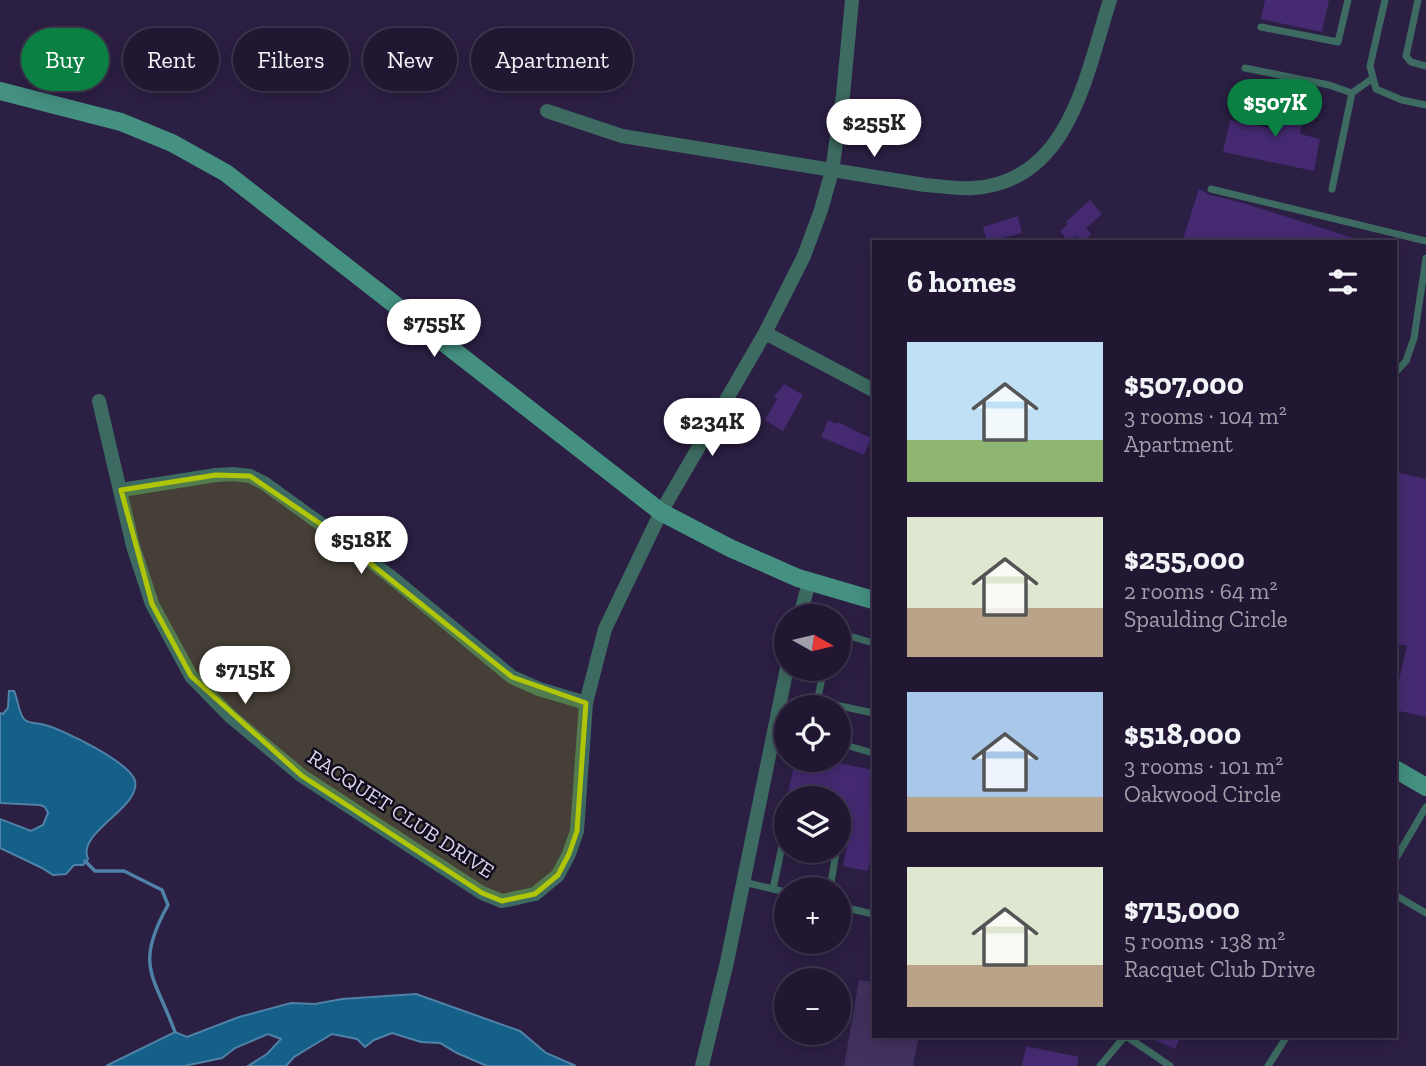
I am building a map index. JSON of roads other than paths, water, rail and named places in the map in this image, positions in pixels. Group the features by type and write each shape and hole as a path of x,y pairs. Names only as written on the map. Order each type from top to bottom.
{"street":[{"name":"RACQUET CLUB DRIVE","path":"99,401 133,546 152,604 191,676 230,716 302,776 482,893 502,901 535,894 558,875 577,831 586,703 605,629 661,512 765,333 804,256 821,210 832,171 852,0"},
{"path":"547,111 622,136 832,171 925,185 972,188 991,185 1027,170 1045,156 1063,134 1076,107 1110,0"},
{"path":"0,91 121,122 172,144 226,173 661,512 730,548 809,582 872,600"},
{"path":"765,333 872,389"},
{"path":"121,490 216,475 250,476 264,483 390,576 512,677 539,689 586,703"},
{"path":"803,604 809,582"},
{"path":"702,1066 744,882 784,681"},
{"path":"1397,770 1426,787"}],"lane":[{"path":"1261,27 1338,42 1348,0"},
{"path":"1385,0 1370,66 1376,89 1402,100 1426,105"},
{"path":"1418,0 1406,56 1411,62 1426,66"},
{"path":"1245,68 1329,85 1352,93"},
{"path":"1332,189 1352,93 1373,78"},
{"path":"1210,189 1426,241"},
{"path":"1397,371 1406,361 1414,338 1426,258"},
{"path":"851,636 872,643"},
{"path":"851,710 872,713"},
{"path":"851,747 872,753"},
{"path":"1397,857 1426,807"},
{"path":"744,882 773,889 778,863"},
{"path":"1397,896 1426,913"},
{"path":"851,909 872,914"},
{"path":"1100,1066 1124,1038"},
{"path":"1129,1038 1170,1066"},
{"path":"1268,1066 1286,1038"}],"water":[{"path":"9,691 14,691 25,720 54,728 96,748 122,765 135,781 134,791 128,801 91,839 87,849 88,859 83,865 74,865 66,874 53,875 0,848 0,819 31,831 43,825 48,813 45,807 40,805 0,803 0,713 3,714 8,708"},
{"path":"416,994 520,1031 546,1053 576,1066 487,1066 440,1043 421,1042 392,1033 365,1047 357,1039 332,1034 294,1057 286,1066 248,1066 267,1054 281,1039 268,1034 235,1048 222,1058 184,1066 106,1066 175,1032 187,1037 239,1017 291,1003 315,1004 342,999"}],"waterway":[{"path":"85,861 95,871 124,871 162,890 168,905 152,943 151,970 175,1032"}]}
